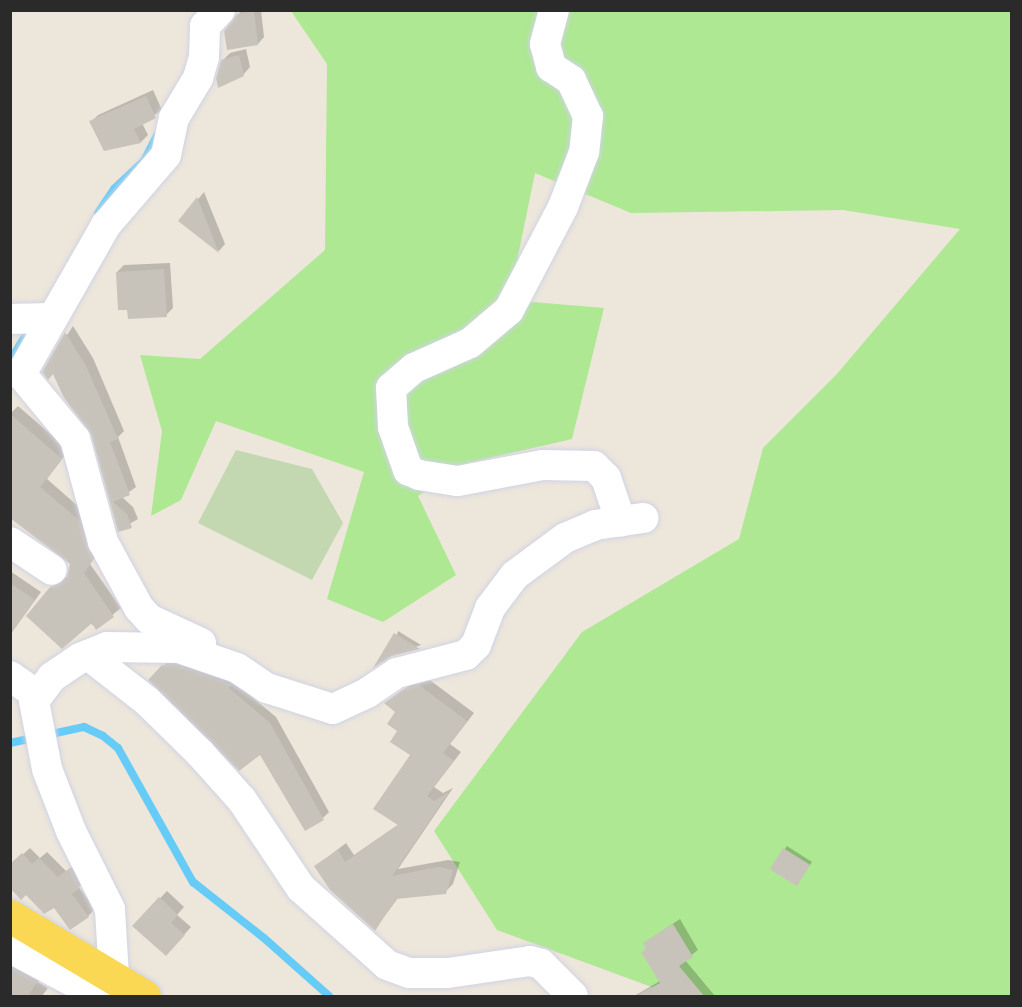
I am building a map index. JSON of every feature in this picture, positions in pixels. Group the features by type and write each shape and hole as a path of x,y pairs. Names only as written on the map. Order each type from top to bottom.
{"main road":[{"path":"10,916 107,987 144,996"}],"street":[{"path":"220,10 205,26 204,57 198,78 174,118 166,155 106,225 50,318 21,374 75,439 94,516 123,579 149,619 218,650 237,668 267,688 333,709 367,693 397,673 466,655 476,645 490,608 515,575 538,555 575,534 632,520 606,478 594,466 543,465 458,481 419,475 408,470 393,427 391,388 414,368 470,343 509,310 563,207 584,152 588,116 572,80 550,67 544,44 554,10"},
{"path":"15,318 50,318"},
{"path":"10,542 52,570"},
{"path":"10,948 107,987 110,909 70,831 41,738 34,701 36,694 52,677 88,655 107,647 179,648 237,668"},
{"path":"88,655 147,701 200,753 242,800 302,888 387,965 409,973 447,973 530,961 541,964 573,996"},
{"path":"10,676 36,694"}],"green space":[{"path":"291,11 1011,11 1011,996 676,996 497,930 434,831 582,632 739,539 763,448 836,375 960,229 843,210 631,213 535,173 509,300 604,308 572,439 467,463 418,496 456,575 383,622 327,599 364,472 216,421 181,500 151,516 162,431 140,355 200,359 325,250 327,64"},
{"path":"236,450 312,469 343,523 312,580 198,523"}],"building":[{"path":"254,11 258,45 227,50 224,31 237,14"},
{"path":"239,55 244,76 218,88 216,78 221,60"},
{"path":"146,96 156,118 134,129 141,143 104,151 89,121"},
{"path":"197,197 219,253 178,221"},
{"path":"164,269 167,317 128,319 127,310 118,310 116,272"},
{"path":"65,332 86,366 118,439 110,442 130,495 113,502 127,514 132,528 118,532 91,434 64,398 53,374 48,380 42,372"},
{"path":"10,414 62,459 40,487 80,521 93,560 84,573 114,617 96,630 92,623 62,649 26,616 50,587 66,580 70,564 10,518"},
{"path":"10,583 35,600 10,634"},
{"path":"394,633 420,649 392,656 373,668"},
{"path":"162,665 176,665 232,685 229,688 270,723 324,820 305,831 260,755 239,771 148,680"},
{"path":"419,685 467,721 443,753 454,761 427,796 434,801 449,792 392,876 439,867 453,870 446,894 396,899 375,931 330,890 314,866 338,850 345,862 398,825 373,809 410,755 390,742 397,731 387,724 395,712 384,703 404,689"},
{"path":"783,848 810,865 797,886 770,869"},
{"path":"22,853 32,864 39,858 58,877 70,868 80,888 72,894 89,917 70,930 54,908 44,914 26,895 21,900 10,888 10,864"},
{"path":"159,897 178,915 171,923 185,935 166,956 132,926"},
{"path":"673,924 693,957 679,966 704,996 636,996 660,983 641,952 646,949 643,943"},
{"path":"10,968 37,982 28,996 10,996"}],"waterway":[{"path":"98,213 114,189 144,161 157,136"},
{"path":"10,361 32,325"},
{"path":"10,743 84,727 103,736 118,748 193,882 264,938 329,996"}]}
